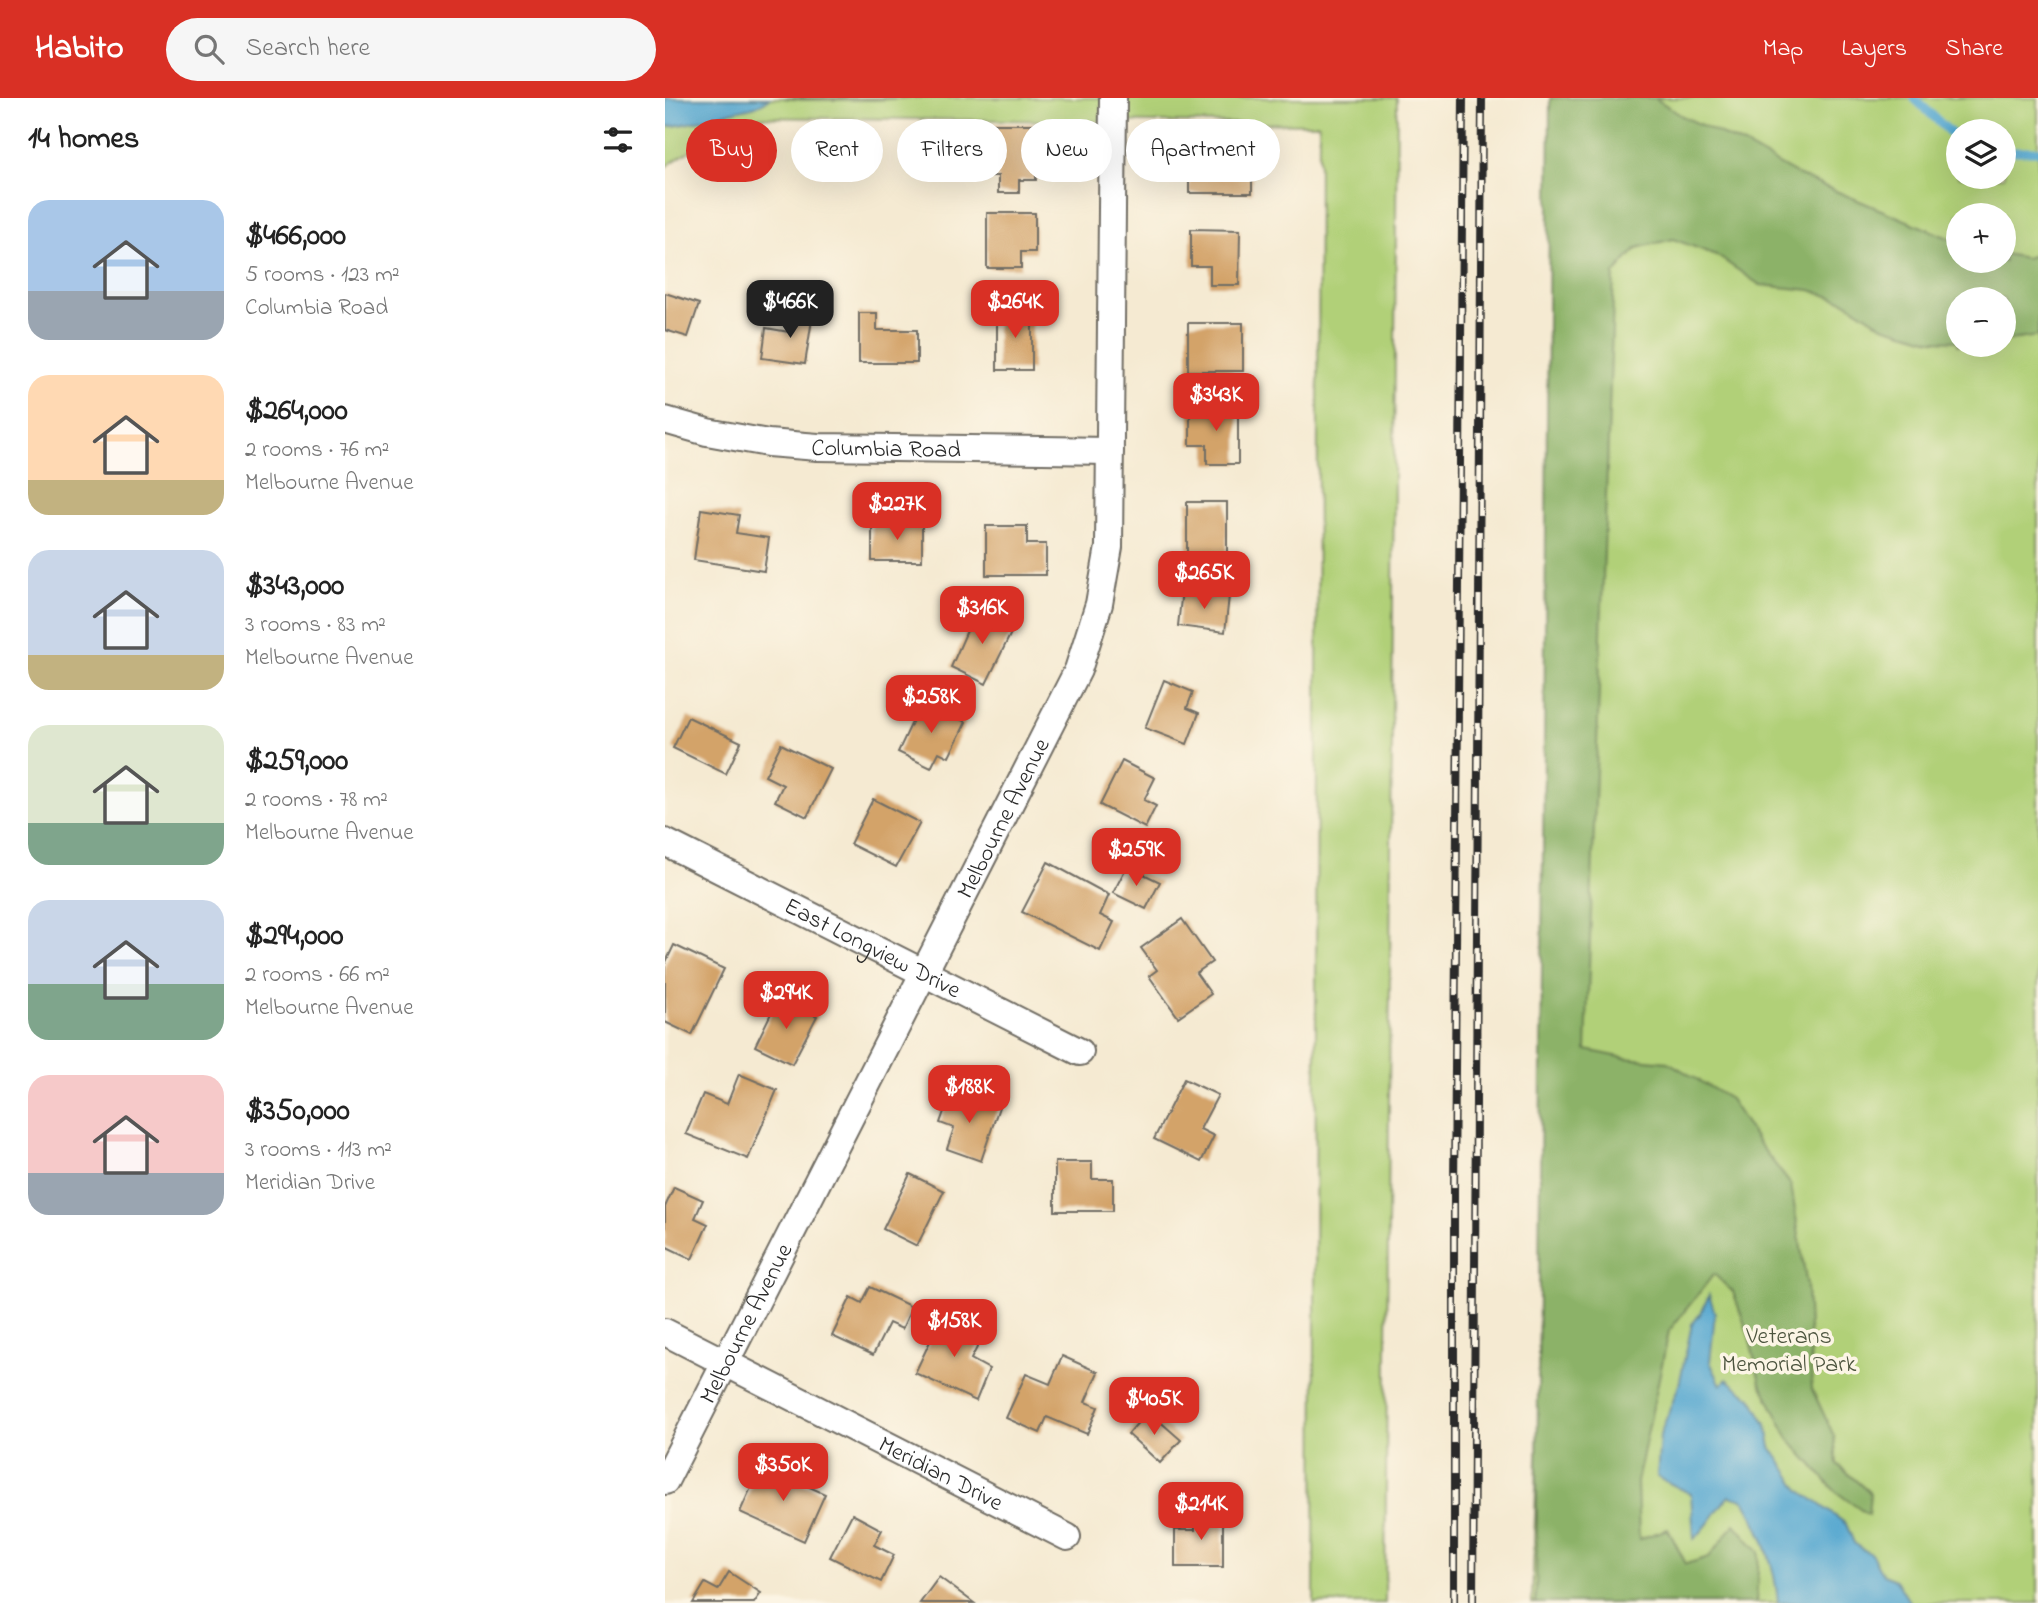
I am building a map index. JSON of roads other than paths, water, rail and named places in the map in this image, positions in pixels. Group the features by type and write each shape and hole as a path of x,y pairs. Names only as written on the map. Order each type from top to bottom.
{"street":[{"name":"Melbourne Avenue","path":"665,1481 1078,670 1099,604 1109,547 1113,98"},
{"name":"Columbia Road","path":"665,419 707,432 768,443 818,447 1111,451"},
{"name":"East Longview Drive","path":"665,842 1080,1052"},
{"name":"Meridian Drive","path":"665,1332 1067,1537"}],"water":[{"path":"665,98 770,98 753,107 707,119 686,119 686,124 665,127"},
{"path":"1709,1295 1715,1313 1710,1362 1721,1385 1727,1379 1752,1399 1767,1426 1771,1447 1800,1490 1846,1524 1854,1543 1872,1555 1883,1575 1896,1580 1910,1603 1778,1603 1767,1550 1744,1500 1729,1496 1694,1539 1691,1494 1657,1477 1660,1435 1679,1385 1692,1324 1701,1313"}],"waterway":[{"path":"1914,98 1946,129"},
{"path":"2016,151 2038,151"}],"railway":[{"path":"1454,1603 1454,1190 1463,98"},
{"path":"1473,1603 1482,98"}],"park label":[{"name":"Veterans Memorial Park","path":"1789,1349"}]}
